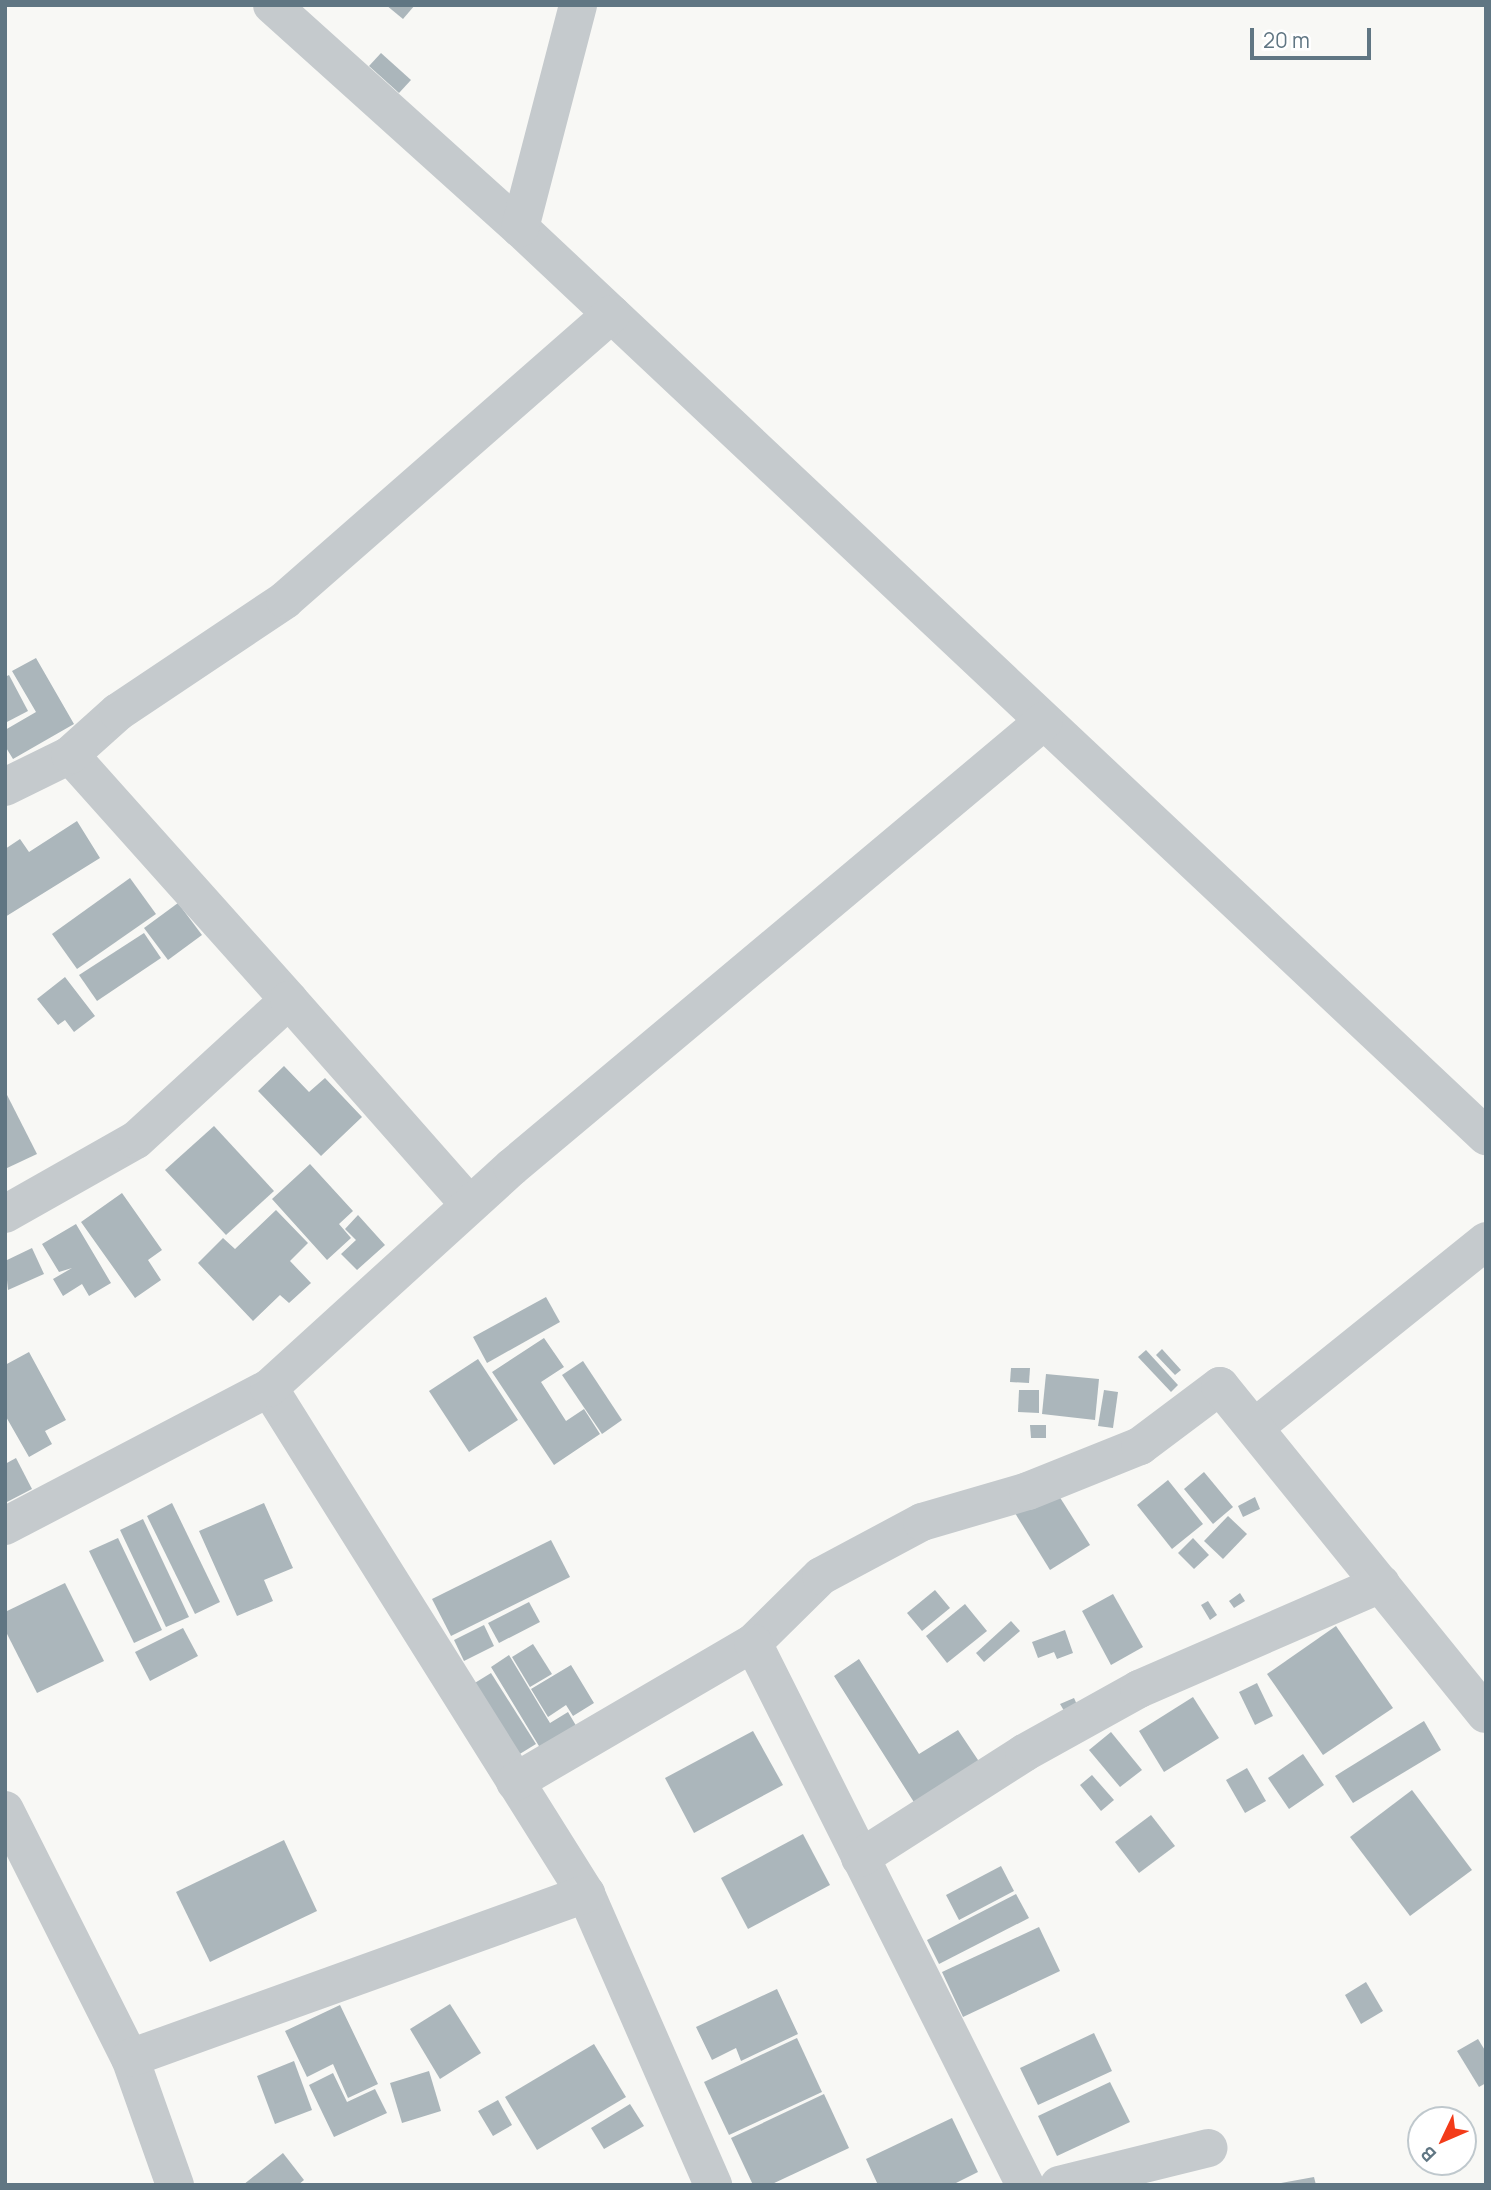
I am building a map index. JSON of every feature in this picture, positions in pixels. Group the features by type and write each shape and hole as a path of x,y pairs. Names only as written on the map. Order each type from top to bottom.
{"street":[{"path":"272,5 520,228 1486,1136"},
{"path":"520,228 578,5"},
{"path":"5,787 69,755 118,712 285,600 612,314"},
{"path":"5,1526 269,1388 470,1205 1044,721"},
{"path":"69,755 470,1205"},
{"path":"5,1214 136,1140 289,1000"},
{"path":"1255,1427 1486,1241"},
{"path":"515,1782 753,1643 821,1576 922,1522 1028,1491 1140,1446 1220,1386 1486,1714"},
{"path":"269,1388 586,1894 713,2185"},
{"path":"860,1858 1024,1753 1139,1689 1381,1584"},
{"path":"753,1643 1025,2185"},
{"path":"5,1810 130,2058 175,2185"},
{"path":"130,2058 586,1894"},
{"path":"1059,2185 1209,2148"}],"building":[{"path":"386,5 415,5 403,19"},
{"path":"381,53 411,80 399,93 369,66"},
{"path":"36,658 74,724 13,759 5,746 5,730 36,712 12,671"},
{"path":"9,675 28,711 5,723 5,677"},
{"path":"77,821 100,858 5,917 5,849 20,839 29,852"},
{"path":"130,878 156,914 77,969 52,934"},
{"path":"178,903 202,935 168,960 144,928"},
{"path":"144,933 161,958 97,1001 79,975"},
{"path":"65,977 95,1016 74,1032 65,1020 58,1025 37,999"},
{"path":"284,1066 309,1092 325,1078 362,1117 321,1156 258,1091"},
{"path":"5,1091 37,1154 5,1169"},
{"path":"214,1126 274,1191 226,1235 165,1170"},
{"path":"310,1164 353,1211 339,1224 351,1238 327,1260 272,1199"},
{"path":"122,1193 162,1250 148,1260 161,1280 135,1298 81,1222"},
{"path":"276,1210 308,1243 290,1261 311,1283 289,1303 280,1295 253,1321 198,1263 223,1238 235,1249"},
{"path":"358,1215 385,1245 357,1270 341,1254 356,1240 345,1229"},
{"path":"76,1224 111,1283 89,1296 82,1284 63,1296 53,1279 72,1268 59,1272 42,1244"},
{"path":"32,1248 44,1274 8,1290 5,1261"},
{"path":"546,1297 560,1322 487,1363 473,1337"},
{"path":"544,1338 564,1367 541,1382 566,1421 584,1409 600,1434 554,1465 492,1372"},
{"path":"1162,1349 1181,1370 1175,1375 1156,1355"},
{"path":"1146,1350 1178,1385 1171,1392 1138,1357"},
{"path":"29,1352 66,1420 45,1431 52,1444 29,1457 5,1415 5,1365"},
{"path":"478,1359 518,1420 469,1452 429,1391"},
{"path":"583,1361 622,1420 602,1434 562,1375"},
{"path":"1011,1368 1030,1368 1029,1383 1010,1382"},
{"path":"1046,1374 1099,1379 1095,1420 1042,1414"},
{"path":"1019,1390 1039,1390 1039,1413 1018,1412"},
{"path":"1104,1390 1118,1392 1113,1428 1098,1426"},
{"path":"1030,1425 1046,1425 1046,1438 1031,1438"},
{"path":"16,1458 32,1489 5,1503 5,1464"},
{"path":"1204,1472 1233,1507 1213,1524 1184,1489"},
{"path":"1168,1480 1203,1524 1172,1549 1137,1505"},
{"path":"1054,1488 1090,1545 1050,1570 1015,1513"},
{"path":"1255,1497 1260,1509 1243,1517 1238,1506"},
{"path":"172,1503 220,1602 195,1614 147,1516"},
{"path":"264,1503 293,1568 264,1580 273,1601 237,1616 199,1531"},
{"path":"1228,1516 1247,1534 1223,1559 1204,1541"},
{"path":"143,1519 189,1617 166,1627 120,1530"},
{"path":"118,1538 162,1630 134,1643 89,1551"},
{"path":"1193,1538 1209,1555 1194,1569 1178,1553"},
{"path":"551,1540 570,1577 451,1636 432,1599"},
{"path":"65,1583 104,1661 37,1693 5,1630 5,1612"},
{"path":"935,1590 950,1608 922,1631 907,1613"},
{"path":"1240,1593 1245,1601 1234,1608 1229,1601"},
{"path":"1113,1594 1143,1647 1111,1665 1082,1611"},
{"path":"1208,1601 1217,1615 1210,1620 1201,1605"},
{"path":"529,1602 540,1622 499,1643 488,1623"},
{"path":"965,1604 987,1631 947,1663 926,1636"},
{"path":"1011,1621 1020,1631 984,1662 976,1653"},
{"path":"484,1625 494,1646 464,1661 454,1640"},
{"path":"1336,1626 1393,1708 1323,1755 1267,1674"},
{"path":"183,1628 198,1656 150,1681 135,1652"},
{"path":"1065,1630 1073,1653 1057,1659 1054,1652 1038,1658 1032,1642"},
{"path":"533,1644 552,1674 530,1687 512,1657"},
{"path":"509,1655 550,1723 568,1712 578,1729 542,1751 491,1667"},
{"path":"859,1659 919,1754 958,1730 982,1766 917,1807 834,1676"},
{"path":"571,1665 594,1703 573,1716 566,1705 548,1717 531,1689"},
{"path":"491,1673 536,1744 510,1760 465,1689"},
{"path":"1257,1683 1273,1716 1255,1725 1239,1692"},
{"path":"1193,1697 1219,1738 1164,1772 1139,1731"},
{"path":"1074,1698 1079,1709 1066,1714 1060,1704"},
{"path":"1424,1721 1441,1750 1353,1803 1335,1776"},
{"path":"753,1731 783,1785 694,1833 665,1778"},
{"path":"1111,1732 1142,1770 1120,1787 1089,1750"},
{"path":"1303,1754 1324,1785 1289,1809 1268,1778"},
{"path":"1247,1768 1266,1801 1245,1813 1226,1780"},
{"path":"1092,1775 1114,1800 1101,1811 1080,1785"},
{"path":"1412,1790 1472,1870 1410,1916 1350,1837"},
{"path":"1151,1815 1175,1846 1139,1873 1115,1842"},
{"path":"803,1834 830,1885 748,1929 721,1878"},
{"path":"284,1840 317,1911 210,1962 176,1892"},
{"path":"1001,1866 1014,1891 959,1920 946,1895"},
{"path":"1016,1894 1029,1918 939,1964 927,1940"},
{"path":"1039,1927 1060,1971 963,2017 942,1972"},
{"path":"1366,1982 1383,2011 1361,2024 1345,1995"},
{"path":"777,1989 798,2034 741,2061 736,2048 712,2060 696,2027"},
{"path":"450,2004 481,2053 440,2079 410,2029"},
{"path":"340,2005 378,2084 348,2098 333,2064 307,2077 285,2031"},
{"path":"1094,2033 1112,2071 1038,2105 1020,2068"},
{"path":"797,2038 822,2092 729,2135 704,2082"},
{"path":"1478,2039 1486,2052 1486,2083 1479,2087 1457,2051"},
{"path":"594,2044 626,2097 537,2150 505,2097"},
{"path":"294,2061 312,2110 275,2124 257,2076"},
{"path":"429,2071 441,2111 402,2123 390,2083"},
{"path":"333,2073 347,2102 375,2089 387,2113 334,2137 309,2085"},
{"path":"1110,2082 1130,2122 1057,2156 1038,2116"},
{"path":"824,2094 849,2148 770,2185 753,2185 731,2138"},
{"path":"498,2100 512,2125 493,2136 478,2111"},
{"path":"630,2104 644,2126 604,2149 591,2128"},
{"path":"952,2118 978,2172 952,2185 878,2185 866,2159"},
{"path":"283,2153 304,2180 298,2185 243,2185"},
{"path":"1314,2177 1316,2185 1281,2183"}]}
